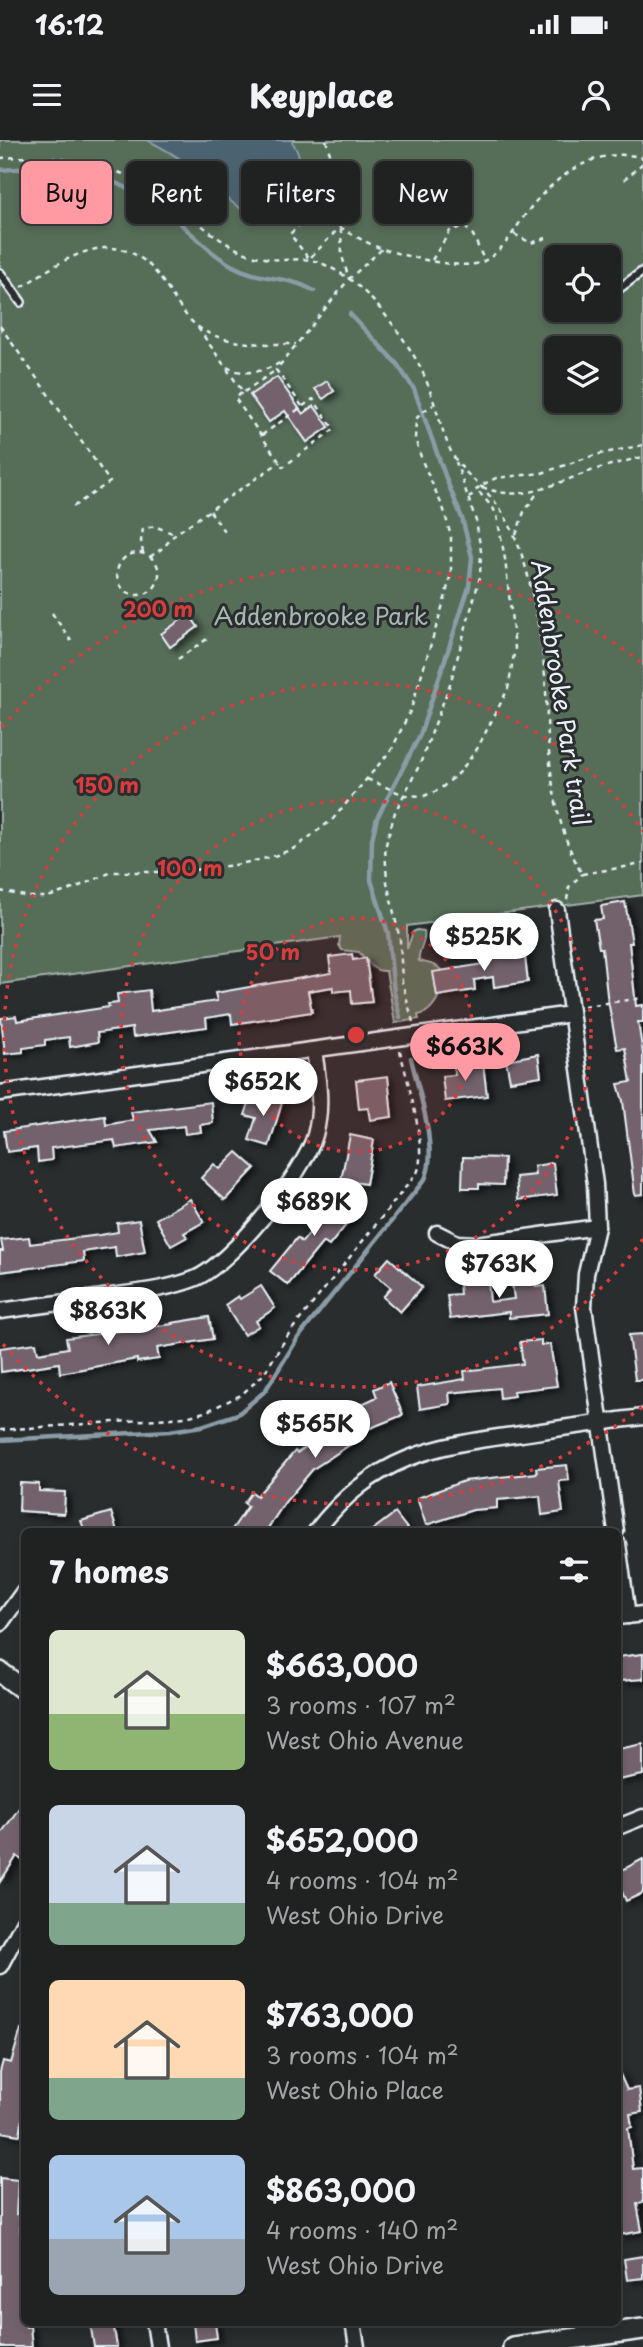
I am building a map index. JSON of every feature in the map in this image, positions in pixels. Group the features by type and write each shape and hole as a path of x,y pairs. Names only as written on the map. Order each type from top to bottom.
{"main road":[{"path":"0,1672 21,1688"},
{"path":"513,2347 643,2329"}],"street":[{"path":"562,906 571,1010 595,1184 597,1227 583,1300 616,1528"},
{"path":"0,1093 416,1036 571,1010"},
{"path":"0,1311 160,1289 197,1278 221,1262 288,1184 310,1151 319,1118 320,1101 314,1050"},
{"path":"437,1233 457,1243 477,1244 597,1227"},
{"path":"318,1528 360,1485 410,1456 459,1442 643,1417"},
{"path":"621,1562 630,1616"},
{"path":"0,1624 21,1595"},
{"path":"621,1826 643,1817"},
{"path":"0,1966 21,1927"},
{"path":"155,2326 158,2347"},
{"path":"354,2326 357,2347"}],"lane":[{"path":"621,287 643,271"},
{"path":"0,273 21,302"}],"path":[{"path":"326,140 339,186 342,256 349,279"},
{"path":"340,227 383,249 462,265 485,261 514,234 537,200 575,168 612,155 643,158"},
{"name":"Addenbrooke Park trail","path":"0,158 69,158 124,173 158,191 236,249 259,257 309,259 349,279 405,342 422,370 454,458 499,508 516,536 532,597 545,677 547,738 560,822 566,845 582,874"},
{"path":"624,180 643,163"},
{"path":"300,224 290,234 309,259 340,227"},
{"path":"432,260 450,231 464,226 473,235 485,261"},
{"path":"514,234 531,243 546,239"},
{"path":"24,286 79,253 115,247 132,252 148,263 243,392"},
{"path":"262,435 313,399 334,429 283,467 235,398 276,370 349,279 383,249"},
{"path":"0,326 110,482 71,508"},
{"path":"196,326 223,337 243,341 296,344"},
{"path":"223,364 234,372 247,373 263,370 283,361"},
{"path":"276,370 302,406"},
{"path":"0,891 48,897 112,872 209,869 272,857 295,848 333,819 392,749 411,709 445,598 452,555 448,523 415,439 416,419 434,404"},
{"path":"469,498 480,486 496,478 542,473 595,455 643,445"},
{"path":"480,486 503,494 538,492 589,472 643,457"},
{"path":"416,1036 402,982 400,940 384,859 390,824 401,795 420,764 446,695 478,589 481,551 476,521 454,458"},
{"path":"150,556 164,547 175,534 280,462"},
{"path":"367,779 401,795 429,795 448,785 477,749 503,703 512,676 515,648 501,536 493,508 477,490"},
{"name":"Addenbrooke Park trail","path":"516,536 524,512 538,492"},
{"path":"209,510 226,534"},
{"path":"143,553 143,529 154,526 175,534"},
{"path":"143,553 150,556 159,570 155,585 144,594 129,593 118,582 118,565 127,555 143,553"},
{"path":"52,613 71,641"},
{"path":"178,659 207,639"},
{"path":"562,906 569,887 582,874 643,864"},
{"path":"571,1010 643,998"},
{"path":"0,1430 186,1417 227,1402 253,1385 263,1375 290,1332 421,1165 419,1138 396,1038"}],"green space":[{"name":"Addenbrooke Park","path":"0,140 643,140 643,895 407,926 407,949 413,932 424,931 419,961 438,967 446,977 429,1010 418,1015 419,1019 395,1023 386,971 374,968 359,952 342,950 339,945 340,937 0,984"}],"water":[{"path":"147,140 291,140 300,161 241,161 241,208 227,198 227,161 183,161"}],"building":[{"path":"277,377 303,414 314,406 329,427 307,442 285,411 269,422 250,395"},
{"path":"327,381 334,391 323,399 315,389"},
{"path":"189,614 198,627 170,647 161,634"},
{"path":"625,902 632,943 629,943 636,1006 643,1005 643,1022 638,1022 643,1054 643,1194 635,1195 623,1101 618,1084 631,1082 625,1048 617,1049 602,948 599,948 594,920 603,919 601,906"},
{"path":"524,949 528,982 494,987 493,977 474,980 475,990 437,996 433,972 484,964 482,954"},
{"path":"352,954 353,960 366,958 372,1002 352,1004 351,990 333,992 333,987 308,991 312,1012 232,1024 231,1014 206,1018 207,1027 133,1037 132,1028 97,1033 98,1042 70,1047 69,1037 45,1040 45,1045 5,1054 1,1018 16,1016 17,1021 109,1007 108,1004 118,1003 117,994 149,990 151,1011 217,1001 215,993 331,973 329,957"},
{"path":"538,1054 541,1076 510,1081 506,1060"},
{"path":"483,1063 487,1096 445,1101 442,1076 455,1075 454,1067"},
{"path":"388,1076 392,1117 370,1120 368,1108 359,1109 356,1080"},
{"path":"252,1094 282,1103 269,1146 249,1140 256,1118 245,1115"},
{"path":"211,1102 213,1123 200,1125 201,1132 185,1134 184,1126 150,1130 157,1142 116,1148 114,1140 51,1148 52,1160 38,1162 37,1148 7,1152 4,1131 105,1116 106,1125 133,1120 131,1112"},
{"path":"350,1135 374,1140 366,1184 341,1180"},
{"path":"237,1152 255,1168 225,1200 201,1178 214,1164 220,1169"},
{"path":"463,1157 504,1158 503,1185 479,1184 479,1188 462,1188"},
{"path":"553,1163 557,1195 518,1200 516,1177 535,1175 534,1166"},
{"path":"329,1193 355,1214 329,1246 323,1242 288,1285 270,1271 297,1238 302,1242 319,1222 311,1216"},
{"path":"190,1199 204,1222 184,1233 187,1237 171,1246 156,1219"},
{"path":"139,1220 145,1252 116,1257 115,1247 83,1252 84,1261 0,1272 0,1251 3,1251 1,1240 29,1237 30,1244 100,1235 118,1232 117,1223"},
{"path":"389,1258 422,1287 400,1312 383,1297 391,1288 375,1274"},
{"path":"534,1274 536,1287 545,1286 548,1314 509,1318 509,1312 450,1319 447,1295 460,1294 459,1284 488,1281 490,1302 514,1299 511,1276"},
{"path":"261,1286 275,1308 256,1321 259,1326 244,1335 225,1305"},
{"path":"209,1317 213,1339 157,1348 159,1359 137,1362 137,1359 60,1373 59,1363 1,1372 0,1348 36,1343 38,1353 68,1348 66,1338"},
{"path":"643,1334 643,1380 635,1380 629,1335"},
{"path":"541,1340 541,1345 550,1344 557,1386 513,1391 514,1396 500,1398 499,1388 449,1393 450,1404 420,1409 417,1387 465,1379 464,1371 523,1364 520,1342"},
{"path":"389,1382 403,1415 353,1435 357,1440 313,1469 285,1502 268,1528 233,1528 248,1506 244,1503 252,1492 257,1496 295,1451 297,1453 356,1414 353,1408 377,1397 374,1389"},
{"path":"567,1465 569,1480 559,1481 563,1512 542,1515 540,1496 497,1500 497,1508 473,1510 426,1525 417,1498 464,1481 537,1473 536,1468"},
{"path":"20,1483 39,1484 39,1491 65,1492 64,1514 19,1511"},
{"path":"111,1512 116,1528 84,1528 81,1521"},
{"path":"395,1513 407,1528 375,1528"},
{"path":"643,1654 643,1679 621,1681 621,1657"},
{"path":"643,1744 643,1775 621,1779 621,1748"},
{"path":"21,1805 21,1859 17,1856 0,1882 0,1835"},
{"path":"643,1859 643,1893 626,1901 621,1890 621,1870"},
{"path":"21,2029 20,2135 0,2132 0,2072 3,2061 11,2063"},
{"path":"621,2077 627,2090 639,2088 642,2112 630,2114 632,2127 628,2128 633,2169 643,2168 643,2203 637,2204 642,2231 621,2235"},
{"path":"0,2178 18,2180 16,2214 19,2213 21,2237 21,2326 30,2326 32,2347 0,2347"},
{"path":"643,2256 643,2278 627,2280 624,2259"},
{"path":"91,2326 114,2326 117,2347 94,2347"},
{"path":"193,2326 216,2326 217,2338 195,2341"}],"waterway":[{"path":"0,170 71,171 114,182 155,204 233,266 253,274 294,282 314,291"},
{"path":"350,314 397,364 414,389 462,518 472,557 469,587 420,735 377,818 372,839 371,880 388,933 394,992 400,1017"},
{"path":"0,1440 170,1431 202,1426 238,1414 265,1391 298,1338 425,1179 429,1166 429,1136 411,1058"}]}
